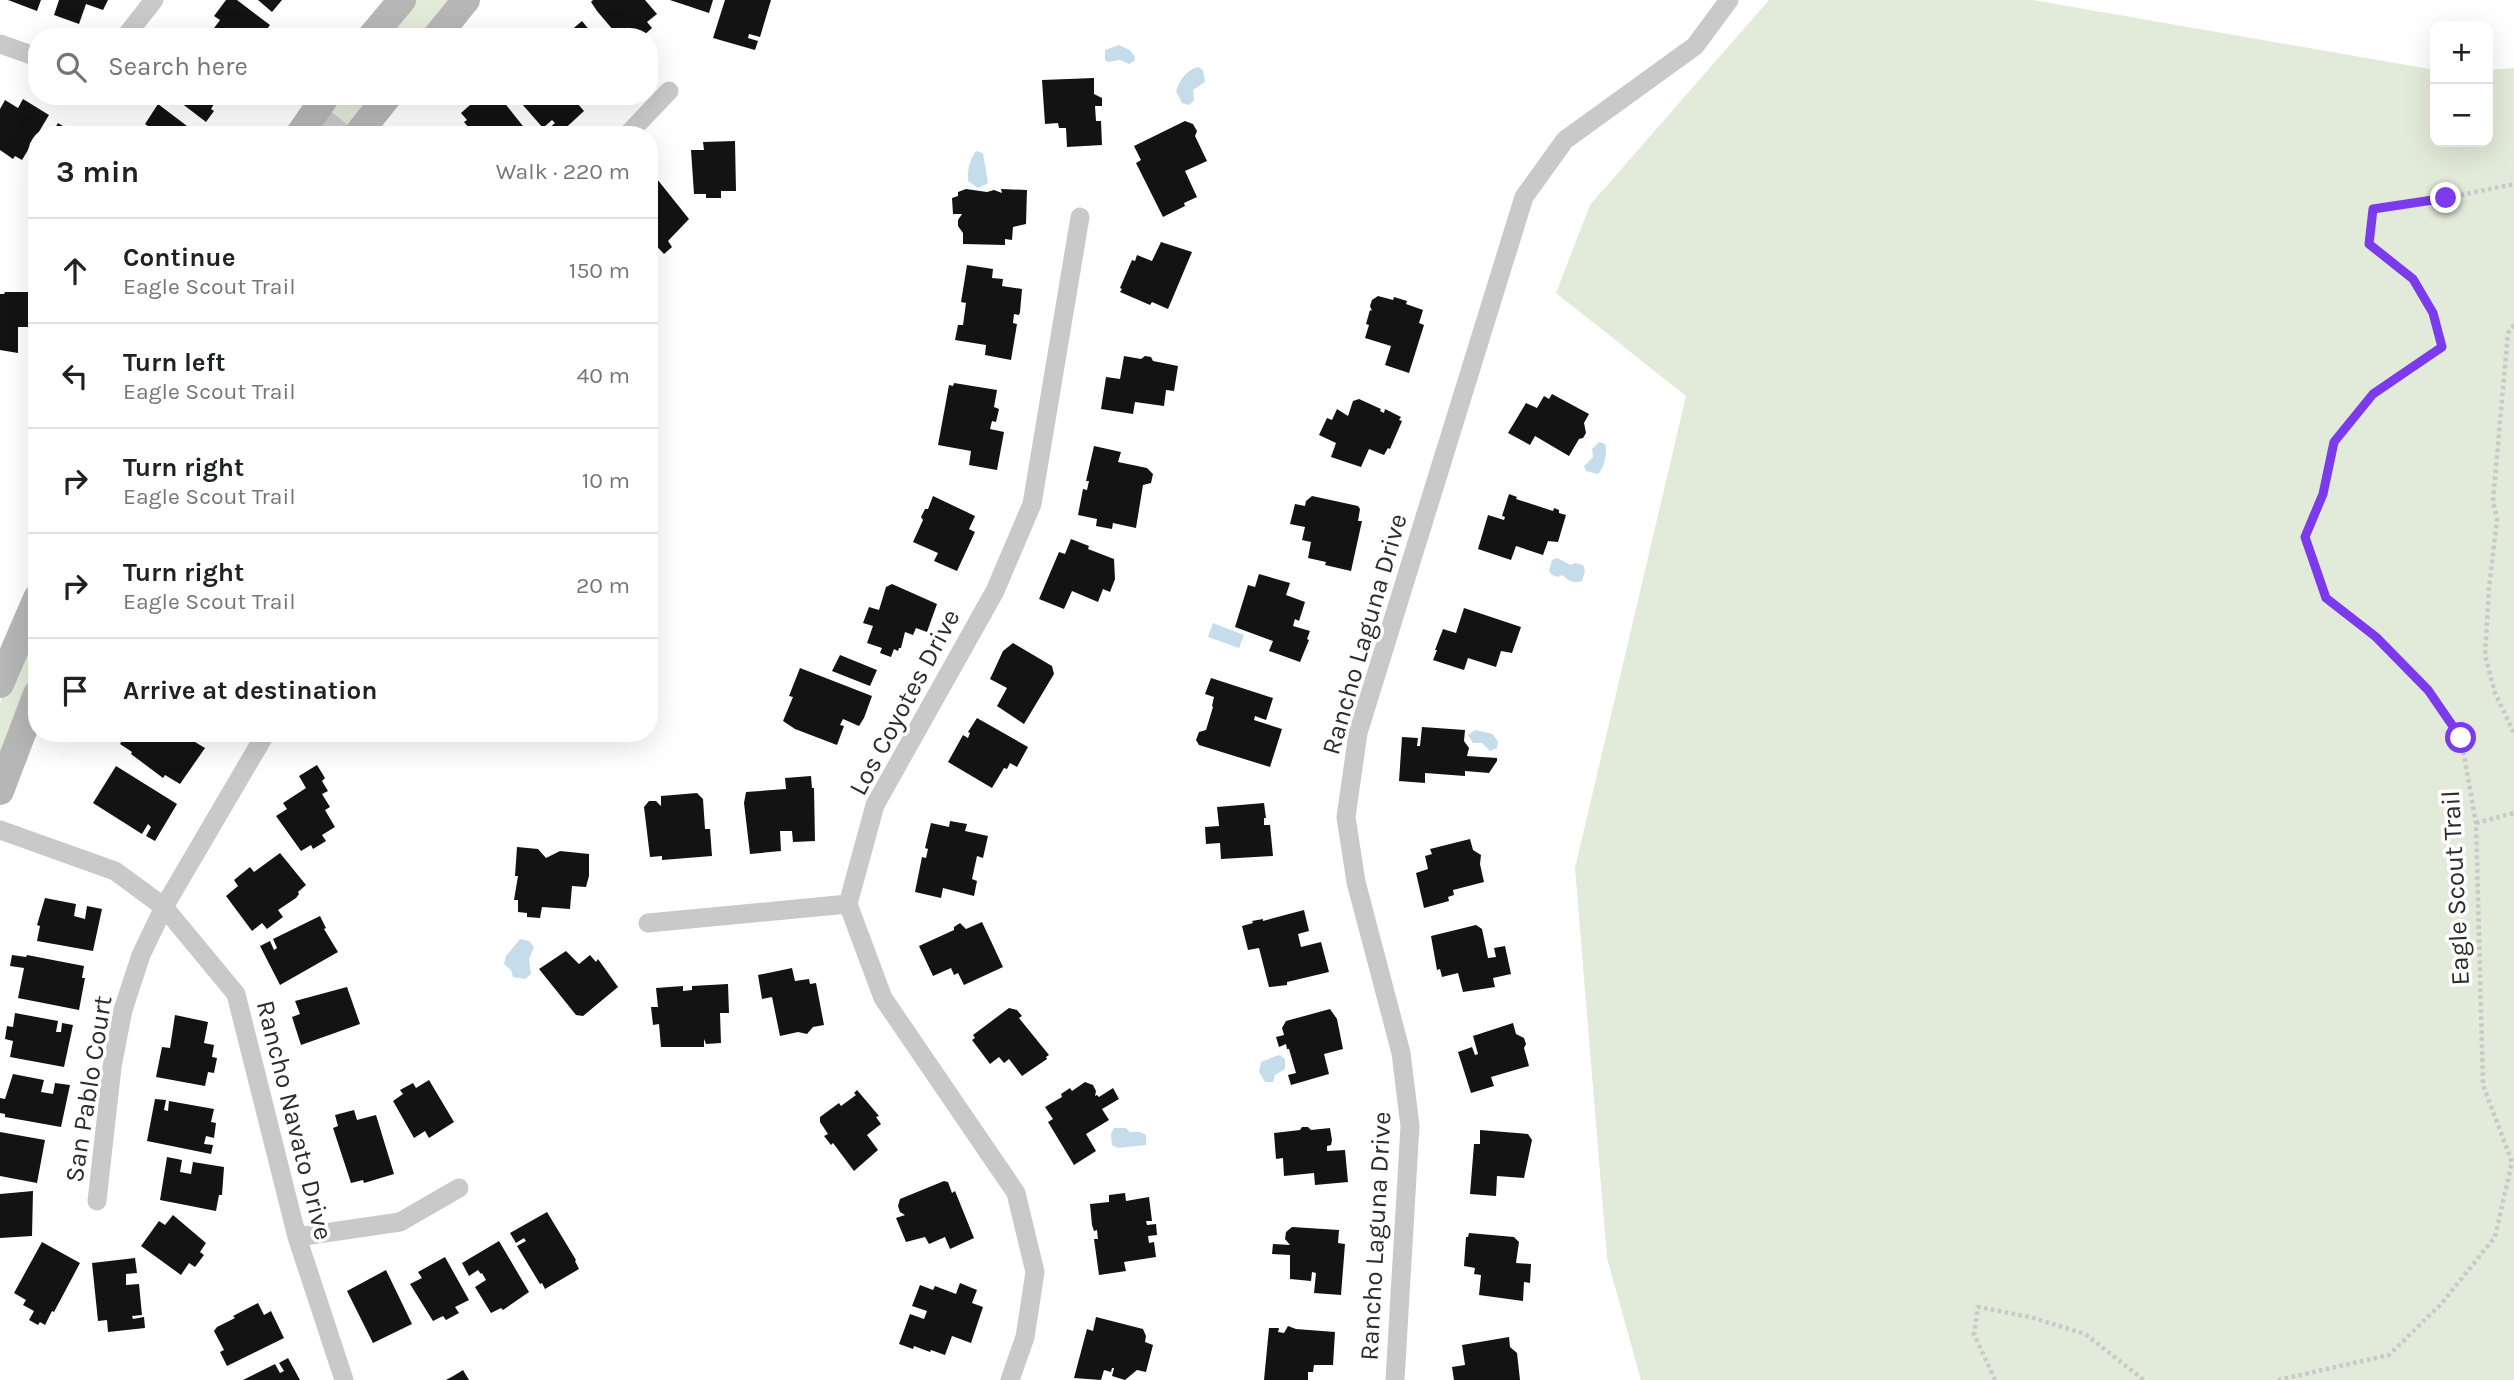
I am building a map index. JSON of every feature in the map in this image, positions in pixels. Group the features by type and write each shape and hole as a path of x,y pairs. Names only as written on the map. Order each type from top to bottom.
{"main road":[{"path":"379,28 402,0"},
{"path":"443,28 466,0"},
{"path":"305,126 319,105"},
{"path":"365,126 381,105"},
{"path":"0,684 28,619"},
{"path":"0,791 28,718"}],"street":[{"path":"132,28 155,0"},
{"name":"Rancho Laguna Drive","path":"1395,1380 1410,1126 1401,1053 1356,882 1346,817 1358,733 1524,197 1565,140 1695,46 1729,0"},
{"path":"0,44 28,54"},
{"path":"658,103 669,91"},
{"path":"321,105 338,126"},
{"path":"636,126 656,105"},
{"name":"Los Coyotes Drive","path":"848,905 875,805 995,591 1032,504 1080,217"},
{"name":"San Pablo Court","path":"97,1201 112,1067 123,1010 141,955 164,907 261,742"},
{"name":"Rancho Navato Drive","path":"0,830 115,871 164,907 236,994 297,1237 344,1380"},
{"path":"648,923 848,905 883,998 1016,1193 1035,1272 1025,1337 1010,1380"},
{"path":"297,1237 400,1222 459,1188"}],"path":[{"name":"Eagle Scout Trail","path":"2278,1380 2389,1355 2441,1304 2495,1237 2512,1163 2483,1084 2476,823 2461,738 2428,690 2376,637 2326,598 2305,537 2323,494 2334,442 2373,394 2442,347 2433,313 2413,279 2369,244 2373,209 2514,184"},
{"path":"2514,325 2508,332 2502,396 2493,501 2497,519 2488,588 2485,655 2495,693 2514,733"},
{"path":"2476,823 2514,813"},
{"path":"1995,1380 1975,1334 1978,1307 2030,1317 2085,1334 2144,1380"}],"green space":[{"path":"411,0 458,0 436,28 389,28"},
{"path":"1769,0 2033,0 2430,69 2430,147 2493,147 2493,70 2514,68 2514,1380 1641,1380 1607,1258 1575,868 1686,396 1556,293 1590,205"},
{"path":"326,105 375,105 358,126 343,126 324,108"},
{"path":"28,634 28,702 0,775 0,703"}],"water":[{"path":"1119,45 1130,50 1135,57 1134,61 1129,64 1120,60 1105,60 1105,50"},
{"path":"1198,67 1203,70 1205,82 1193,90 1194,101 1189,105 1182,103 1176,91 1187,73"},
{"path":"976,151 983,153 988,183 978,188 968,181 969,165"},
{"path":"1599,442 1605,444 1606,451 1604,464 1598,474 1586,471 1584,466 1593,457 1592,449"},
{"path":"1557,558 1571,565 1583,565 1585,571 1582,581 1573,582 1562,575 1552,575 1549,571 1552,560"},
{"path":"1213,623 1244,635 1239,648 1208,637"},
{"path":"1475,730 1493,734 1498,742 1497,748 1490,751 1482,743 1473,743 1468,735"},
{"path":"520,939 529,941 534,947 529,959 531,974 525,979 513,977 511,970 504,964 506,956"},
{"path":"1279,1055 1285,1059 1285,1069 1275,1075 1273,1082 1265,1082 1259,1072 1261,1062"},
{"path":"1114,1128 1126,1128 1130,1132 1146,1135 1146,1145 1118,1148 1112,1145 1111,1134"}],"building":[{"path":"8,0 41,0 37,11"},
{"path":"59,0 108,0 103,10 86,4 79,24 54,15"},
{"path":"226,0 237,0 270,25 268,28 214,28 220,20 214,16"},
{"path":"258,0 282,0 272,12"},
{"path":"645,0 657,14 647,22 652,28 611,28 591,2"},
{"path":"670,0 713,0 709,13"},
{"path":"725,0 771,0 760,37 749,34 748,38 758,41 755,50 713,38"},
{"path":"582,21 588,28 574,28"},
{"path":"1094,78 1094,94 1102,98 1102,106 1095,106 1096,121 1101,121 1102,145 1067,147 1066,128 1059,128 1058,123 1045,124 1042,80"},
{"path":"23,99 28,105 49,115 42,126 28,126 28,150 22,160 15,156 13,159 0,150 0,109 5,100 18,108"},
{"path":"159,105 187,126 148,126 145,124"},
{"path":"184,105 213,105 211,109 214,111 206,122"},
{"path":"470,105 506,105 523,126 467,126 464,122 467,120 461,113"},
{"path":"523,105 579,105 584,111 568,126 552,126 555,123 552,120 541,126"},
{"path":"1185,121 1193,124 1197,131 1195,136 1207,161 1185,171 1197,197 1163,217 1136,163 1141,160 1134,146"},
{"path":"735,141 736,191 721,191 721,198 706,198 706,194 694,194 691,150 704,150 703,142"},
{"path":"658,180 689,219 668,241 672,247 664,254 658,248"},
{"path":"966,189 1002,193 1001,189 1027,190 1026,224 1013,227 1012,240 1005,239 1005,245 963,244 963,233 958,226 962,214 953,214 952,198"},
{"path":"1161,242 1192,252 1168,309 1152,302 1150,305 1120,292 1132,260 1135,261 1137,255 1152,261"},
{"path":"967,265 993,269 992,278 1003,279 1002,286 1022,289 1020,312 1019,315 1014,314 1013,323 1017,324 1011,360 985,355 986,345 955,340 958,325 963,325 966,303 961,302"},
{"path":"28,292 28,327 18,327 18,353 0,350 0,294"},
{"path":"1378,296 1407,301 1406,304 1423,310 1419,323 1424,325 1409,373 1385,365 1391,346 1365,338 1369,325 1366,324 1370,310 1372,311 1370,306 1372,300"},
{"path":"1124,356 1141,359 1145,356 1151,357 1153,361 1178,366 1174,391 1166,390 1164,406 1135,402 1133,414 1101,409 1106,377 1120,379"},
{"path":"954,383 997,390 994,407 999,409 996,422 992,421 990,429 1004,432 997,470 969,465 971,451 938,445 949,385 953,386"},
{"path":"1552,394 1589,414 1584,423 1586,433 1569,456 1535,436 1530,445 1508,433 1526,403 1537,408 1544,396 1549,399"},
{"path":"1359,399 1384,413 1385,409 1401,417 1399,420 1402,421 1390,449 1388,448 1384,455 1369,449 1361,467 1331,457 1336,443 1319,435 1327,418 1332,420 1337,409 1348,416 1353,401"},
{"path":"1094,446 1121,452 1118,462 1147,468 1153,474 1151,483 1143,485 1136,528 1113,523 1112,529 1096,526 1097,519 1078,515 1083,489 1087,490 1089,481 1086,481"},
{"path":"1509,494 1517,497 1516,499 1553,511 1554,508 1566,515 1558,542 1548,541 1543,555 1516,546 1511,560 1478,549 1488,515 1504,520 1505,517 1502,516"},
{"path":"933,496 975,516 969,529 975,532 957,571 934,561 938,553 913,542 923,520 921,517 925,509 928,509"},
{"path":"1312,496 1358,506 1360,509 1358,521 1362,521 1351,571 1308,558 1311,542 1302,540 1305,527 1290,524 1295,504 1305,506"},
{"path":"1071,539 1114,559 1115,579 1110,592 1103,589 1098,602 1072,591 1064,609 1039,599 1059,552 1065,554"},
{"path":"1259,574 1290,583 1286,595 1305,602 1299,621 1295,619 1293,626 1310,631 1300,662 1269,651 1273,641 1235,627 1248,585 1255,587"},
{"path":"892,584 937,604 927,632 916,628 913,635 905,632 901,648 898,651 894,649 891,657 880,653 882,648 867,643 873,626 863,623 869,607 879,610 886,587"},
{"path":"1464,608 1521,627 1512,653 1501,651 1496,667 1468,658 1464,670 1433,660 1443,629 1456,633"},
{"path":"1013,643 1052,666 1054,674 1024,724 997,706 1007,688 990,679 1003,651"},
{"path":"840,655 877,670 870,686 832,671"},
{"path":"800,668 872,696 859,726 843,719 840,725 844,726 837,745 795,729 783,721 793,697 789,696"},
{"path":"1211,678 1273,698 1266,720 1255,716 1254,720 1282,729 1270,767 1199,745 1196,740 1199,732 1206,730 1213,707 1214,697 1205,694"},
{"path":"977,718 1028,747 1017,767 1010,763 1007,769 1004,768 992,788 948,762 963,735 968,738 968,732"},
{"path":"1422,727 1465,730 1464,741 1469,748 1467,756 1497,758 1497,761 1489,773 1465,771 1465,776 1425,773 1425,783 1399,781 1402,737 1418,738 1417,746 1420,746"},
{"path":"195,742 205,748 180,784 165,775 163,778 120,744"},
{"path":"317,765 325,778 322,781 328,791 322,794 330,807 325,810 335,827 322,835 326,841 313,849 311,845 301,851 276,816 287,809 283,803 306,788 299,776"},
{"path":"116,766 177,804 155,841 146,836 151,827 148,824 142,834 93,803"},
{"path":"811,776 814,788 815,841 793,842 792,831 780,831 781,851 750,854 744,803 746,792 786,789 785,778"},
{"path":"697,793 703,799 705,829 710,829 712,856 662,860 662,856 650,857 644,807 649,801 656,801 661,806 661,796"},
{"path":"1264,803 1264,825 1270,825 1273,856 1221,859 1220,843 1206,844 1205,827 1219,826 1217,807"},
{"path":"950,821 967,824 965,831 988,836 983,858 977,856 972,879 977,881 974,896 943,888 941,898 915,892 922,857 926,858 928,849 925,848 931,823 949,827"},
{"path":"1470,839 1473,850 1481,855 1484,882 1453,890 1454,895 1448,897 1449,901 1424,908 1416,873 1428,869 1425,856 1432,854 1430,849"},
{"path":"517,847 538,849 546,858 560,851 589,854 586,887 572,886 570,909 542,907 540,918 527,917 527,913 518,912 518,900 514,900 518,876 515,876"},
{"path":"280,853 306,885 296,898 278,910 283,917 267,929 262,923 252,931 226,896 238,886 234,880 250,867 254,872"},
{"path":"45,898 76,904 74,916 85,919 87,906 102,909 93,951 37,941 40,926 37,925"},
{"path":"1304,910 1309,931 1298,934 1301,947 1321,942 1329,972 1287,982 1287,985 1269,987 1259,948 1248,950 1242,926 1253,923 1252,921 1263,921"},
{"path":"320,916 326,928 324,929 338,952 280,985 260,946 270,941 274,950 277,948 273,939"},
{"path":"982,922 1003,967 964,985 958,973 954,975 951,968 933,976 919,946 954,930 960,923 966,929"},
{"path":"1476,925 1482,929 1488,958 1496,957 1494,948 1505,946 1511,974 1493,978 1495,987 1463,992 1458,973 1442,977 1440,969 1437,970 1431,936"},
{"path":"566,951 579,964 590,955 596,962 598,959 618,987 583,1016 576,1015 539,969"},
{"path":"12,955 27,955 84,966 82,978 85,978 79,1010 18,998 24,968 10,966"},
{"path":"792,968 795,981 809,979 810,984 816,983 824,1025 813,1027 807,1034 798,1032 780,1036 772,997 762,999 758,975"},
{"path":"728,984 729,1013 720,1013 721,1043 706,1044 704,1039 704,1047 661,1047 659,1024 653,1025 651,1007 658,1007 656,988 683,986 683,991 692,990 692,986"},
{"path":"347,987 360,1024 301,1045 292,1017 300,1014 295,1001"},
{"path":"1009,1008 1017,1010 1022,1016 1019,1018 1049,1055 1022,1076 1009,1059 1004,1063 999,1057 990,1064 972,1040 975,1038 973,1035"},
{"path":"1330,1009 1337,1019 1343,1049 1324,1054 1329,1074 1291,1085 1288,1075 1296,1073 1289,1049 1286,1044 1279,1047 1276,1037 1284,1035 1282,1028 1286,1021"},
{"path":"15,1013 58,1021 56,1032 61,1032 62,1023 73,1025 64,1067 10,1057 13,1041 5,1039 7,1026 13,1027"},
{"path":"175,1015 208,1022 204,1043 214,1045 212,1057 217,1058 214,1073 208,1072 205,1086 156,1077 162,1047 170,1048"},
{"path":"1513,1023 1516,1034 1524,1038 1529,1066 1491,1077 1494,1086 1471,1093 1458,1052 1472,1047 1475,1055 1478,1054 1473,1036"},
{"path":"13,1074 44,1080 41,1092 53,1094 55,1083 70,1085 61,1127 5,1117 5,1114 0,1113 0,1098 5,1099"},
{"path":"429,1080 454,1122 429,1138 425,1131 414,1138 393,1101 403,1094 400,1090 413,1083 416,1088"},
{"path":"1085,1082 1093,1085 1095,1096 1099,1097 1113,1088 1119,1099 1102,1109 1109,1120 1086,1134 1096,1151 1074,1165 1048,1122 1053,1119 1045,1107 1062,1097 1061,1094 1070,1088 1072,1091"},
{"path":"857,1090 879,1116 876,1117 881,1124 867,1135 878,1150 854,1171 833,1143 831,1145 824,1136 828,1134 820,1122 820,1117 839,1103 841,1106 856,1095 854,1093"},
{"path":"155,1099 166,1100 164,1110 168,1111 169,1101 214,1109 211,1122 216,1123 214,1138 206,1136 204,1144 213,1145 211,1154 147,1141"},
{"path":"354,1110 357,1120 376,1115 394,1174 364,1183 363,1180 351,1183 333,1128 338,1126 335,1115"},
{"path":"1302,1127 1311,1130 1330,1128 1332,1140 1327,1151 1345,1150 1348,1182 1315,1185 1314,1173 1284,1176 1283,1158 1276,1159 1274,1133 1300,1130"},
{"path":"1480,1130 1528,1134 1532,1140 1524,1178 1497,1176 1496,1196 1470,1194 1474,1144 1480,1144"},
{"path":"0,1132 45,1140 37,1183 0,1176"},
{"path":"167,1157 182,1160 180,1172 191,1174 193,1162 224,1167 222,1195 219,1195 216,1211 160,1200"},
{"path":"944,1181 948,1182 952,1193 955,1191 974,1238 950,1249 945,1237 929,1244 925,1237 906,1242 896,1218 905,1215 900,1212 898,1206 900,1199"},
{"path":"33,1191 32,1236 0,1238 0,1194"},
{"path":"1125,1193 1126,1201 1149,1197 1152,1221 1146,1221 1147,1225 1156,1224 1157,1235 1148,1236 1149,1243 1154,1242 1156,1257 1124,1262 1126,1271 1099,1275 1094,1239 1098,1239 1097,1230 1094,1231 1092,1225 1090,1204 1109,1202 1109,1195"},
{"path":"547,1212 579,1269 545,1289 517,1246 526,1241 524,1238 516,1243 510,1233"},
{"path":"173,1215 206,1243 200,1252 204,1255 195,1267 189,1263 181,1275 141,1246 159,1221 165,1225"},
{"path":"1292,1227 1339,1230 1338,1243 1345,1244 1341,1295 1314,1293 1316,1273 1312,1272 1311,1281 1290,1279 1290,1255 1272,1254 1273,1244 1290,1245 1285,1239 1286,1232"},
{"path":"1469,1233 1514,1237 1519,1242 1516,1263 1531,1264 1530,1283 1524,1282 1523,1301 1479,1295 1481,1275 1474,1274 1475,1268 1464,1266 1466,1237"},
{"path":"499,1241 529,1292 503,1310 501,1308 491,1313 475,1287 486,1280 482,1273 478,1270 469,1276 462,1263"},
{"path":"42,1242 80,1263 54,1312 52,1311 45,1325 40,1322 38,1325 29,1320 34,1311 23,1305 26,1300 14,1293"},
{"path":"445,1257 469,1300 455,1307 459,1313 446,1320 443,1316 433,1321 410,1284 422,1278 418,1272"},
{"path":"135,1258 137,1273 126,1274 126,1285 139,1284 142,1315 132,1316 133,1319 144,1317 145,1328 108,1332 107,1320 98,1321 92,1263"},
{"path":"386,1270 412,1324 373,1343 347,1291"},
{"path":"960,1283 977,1290 972,1303 983,1307 971,1343 952,1336 945,1355 899,1344 910,1314 924,1319 927,1311 912,1306 920,1285 933,1290 935,1286 956,1294"},
{"path":"258,1303 264,1315 271,1311 284,1338 227,1366 220,1352 224,1350 214,1331 235,1318 233,1316"},
{"path":"1096,1317 1143,1329 1145,1342 1153,1345 1146,1372 1137,1370 1125,1380 1112,1376 1112,1368 1111,1372 1104,1370 1101,1380 1074,1378 1087,1329 1093,1331"},
{"path":"1288,1326 1335,1332 1333,1365 1314,1365 1313,1372 1308,1372 1308,1380 1264,1380 1269,1328 1279,1328 1278,1332 1284,1333"},
{"path":"1509,1337 1510,1347 1517,1353 1520,1380 1454,1380 1452,1367 1465,1365 1462,1345"},
{"path":"288,1358 300,1380 243,1380 275,1364 280,1373 284,1371 279,1363"},
{"path":"463,1370 469,1380 446,1380 455,1375"}],"route":[{"path":"2446,198 2373,209 2369,244 2413,279 2433,313 2442,347 2373,394 2334,442 2323,494 2305,537 2326,598 2376,637 2428,690 2461,738"}]}
